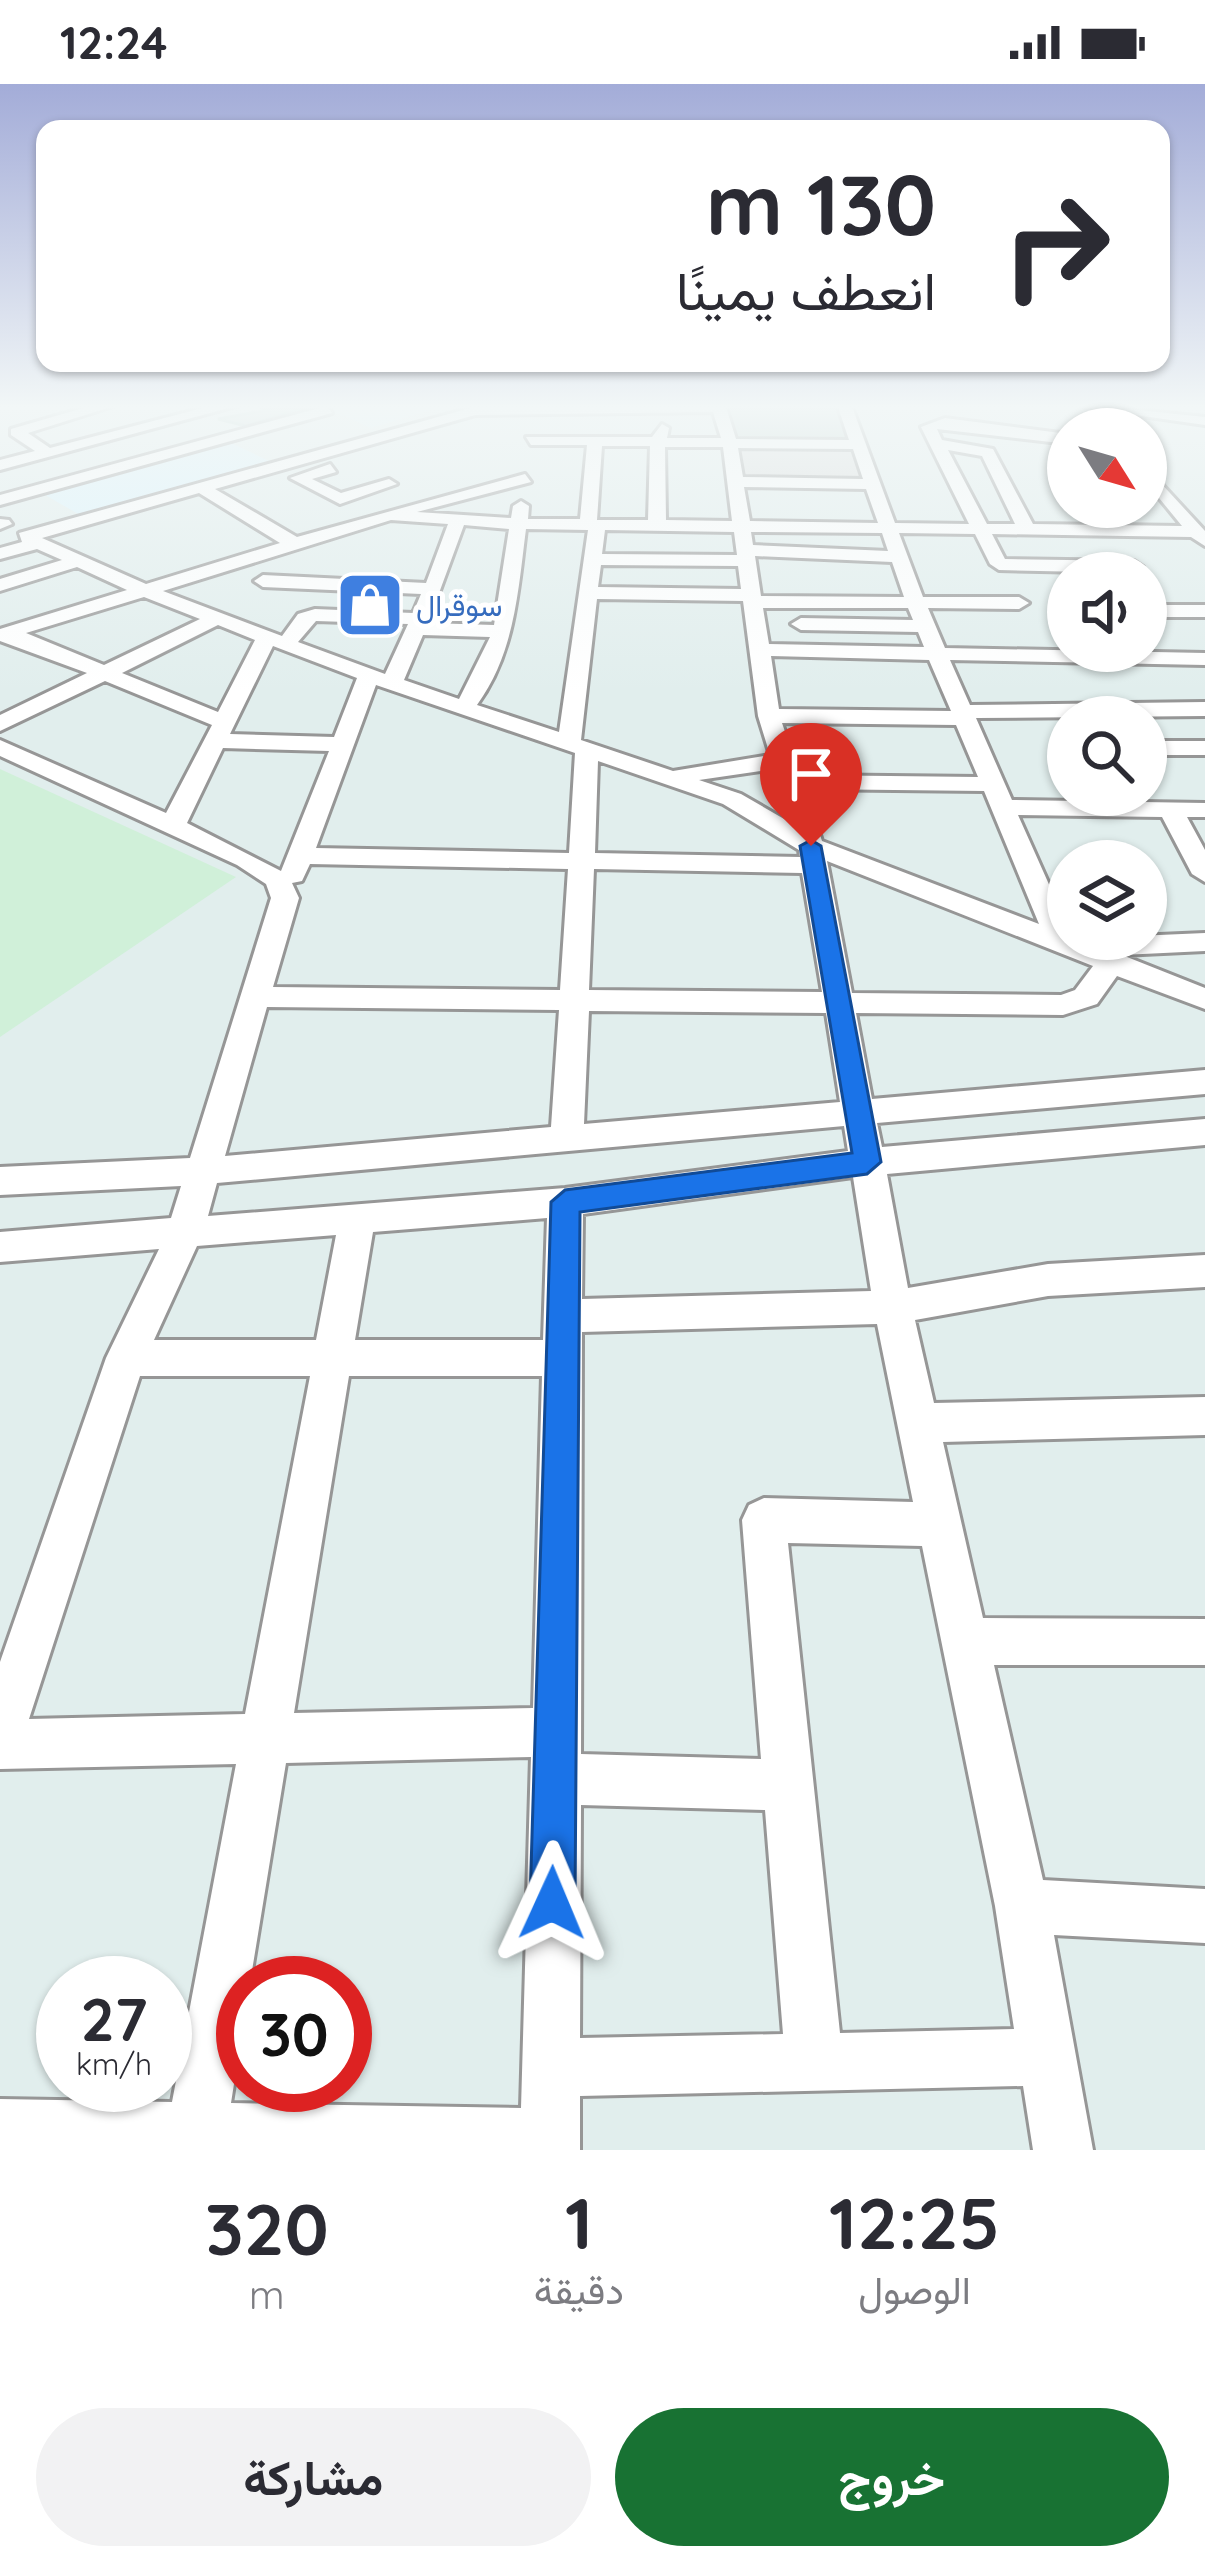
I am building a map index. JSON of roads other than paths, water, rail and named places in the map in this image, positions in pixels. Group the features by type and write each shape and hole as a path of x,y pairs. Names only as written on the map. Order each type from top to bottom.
{"street":[{"path":"0,554 195,500"},
{"path":"216,500 228,503 289,548"},
{"path":"422,500 427,503"},
{"path":"3,634 438,500"},
{"path":"464,707 480,686 503,631 522,500"},
{"path":"567,1140 580,861 578,745 592,593 594,500"},
{"path":"657,526 658,500"},
{"path":"738,500 769,716 812,856 893,1307 969,1641 1022,1906 1063,2150"},
{"path":"878,500 938,657 1047,900"},
{"path":"966,500 1031,631"},
{"path":"1012,500 1027,530"},
{"path":"1170,500 1200,536"},
{"path":"36,544 183,514"},
{"path":"392,515 457,522 657,526 744,546 898,556"},
{"path":"0,1732 126,1358 184,1235 285,898 344,744 417,624 457,522"},
{"path":"1,523 36,544 146,591 241,605 433,589"},
{"path":"594,559 888,529 1113,530 1200,536"},
{"path":"1113,530 1126,552"},
{"path":"0,724 241,605 289,548"},
{"path":"0,585 75,562"},
{"path":"1000,564 1047,567"},
{"path":"592,593 925,626"},
{"path":"753,607 915,602 1047,634"},
{"path":"241,605 277,641 670,776 765,815 812,856"},
{"path":"1167,611 1205,611"},
{"path":"172,827 220,732 277,641 305,618 315,615 503,631"},
{"path":"757,650 841,649 938,657 1031,631"},
{"path":"3,634 106,673 220,732 344,744"},
{"path":"1167,657 1204,660"},
{"path":"1167,711 1205,709"},
{"path":"769,716 1047,714"},
{"path":"0,747 267,870 285,898"},
{"path":"1167,748 1205,748"},
{"path":"670,776 784,772 1047,798"},
{"path":"1167,808 1205,810"},
{"path":"1170,809 1205,874"},
{"path":"301,856 580,861 812,856 1047,938"},
{"path":"1167,943 1205,942"},
{"path":"1107,960 1205,999"},
{"path":"255,997 1063,1005 1086,997 1112,962"},
{"path":"0,1181 202,1171 1205,1082"},
{"path":"0,1247 565,1202 867,1162 1205,1132"},
{"path":"0,2129 550,2145 565,1202"},
{"path":"195,2137 357,1220"},
{"path":"126,1358 332,1356 565,1337 893,1307 1048,1280 1204,1268"},
{"path":"920,1423 1205,1416"},
{"path":"814,2062 764,1520 943,1525"},
{"path":"969,1641 1205,1642"},
{"path":"0,1744 263,1737 554,1756 789,1785"},
{"path":"1022,1906 1205,1916"},
{"path":"551,2068 1047,2056"}],"place":[{"name":"سوقرال","path":"370,605"}]}
